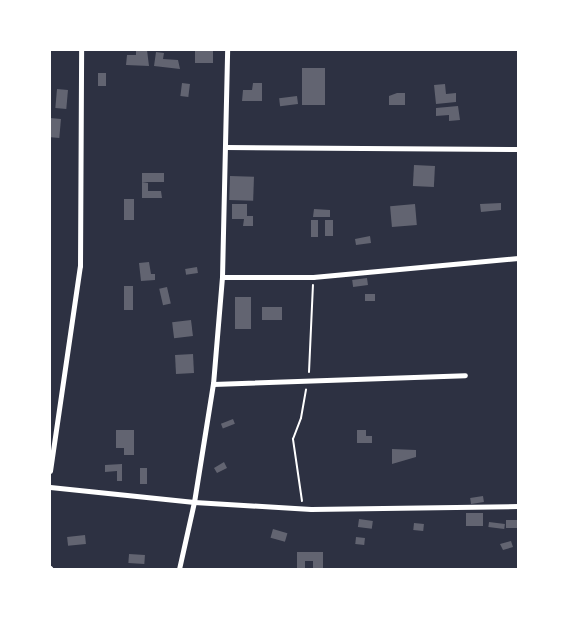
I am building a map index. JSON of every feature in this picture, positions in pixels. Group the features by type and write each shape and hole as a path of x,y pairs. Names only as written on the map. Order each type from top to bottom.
{"street":[{"path":"50,471 80,266 81,50"},
{"path":"179,569 194,502 213,384 222,277 226,50"},
{"path":"224,147 518,149"},
{"path":"222,277 313,277 518,258"},
{"path":"213,384 309,383 465,375"},
{"path":"50,488 194,502 303,509 518,506"}],"path":[{"path":"303,509 293,439 309,383 313,277"}],"building":[{"path":"136,50 147,50 149,66 126,65 127,55 136,55"},
{"path":"195,50 213,50 213,63 195,63"},
{"path":"156,52 164,53 163,59 178,60 180,69 154,66"},
{"path":"302,68 325,68 325,105 302,105"},
{"path":"98,73 106,73 106,86 98,86"},
{"path":"182,83 190,84 188,97 180,96"},
{"path":"253,83 262,83 262,101 242,101 243,90 252,90"},
{"path":"445,84 446,94 456,93 456,102 436,104 434,85"},
{"path":"57,89 68,90 66,109 55,108"},
{"path":"405,93 405,105 389,105 389,96"},
{"path":"297,96 298,104 280,106 279,98"},
{"path":"458,106 460,120 449,121 449,115 436,116 436,108"},
{"path":"50,118 61,119 59,138 50,137"},
{"path":"414,165 435,166 434,187 413,186"},
{"path":"142,173 164,173 164,182 142,182"},
{"path":"230,176 254,177 253,201 229,200"},
{"path":"142,182 148,183 148,191 161,191 162,198 142,198"},
{"path":"124,199 134,199 134,220 124,220"},
{"path":"501,203 501,210 481,212 480,204"},
{"path":"232,204 247,204 247,216 253,216 253,226 243,226 244,219 232,219"},
{"path":"415,204 417,225 392,227 390,206"},
{"path":"314,209 330,210 330,217 313,217"},
{"path":"311,220 318,220 318,237 311,237"},
{"path":"325,220 333,220 333,236 325,236"},
{"path":"370,236 371,243 356,245 355,239"},
{"path":"149,262 151,274 155,274 155,280 141,281 139,263"},
{"path":"197,267 198,273 186,275 185,269"},
{"path":"367,278 368,285 353,287 352,280"},
{"path":"124,286 133,286 133,310 124,310"},
{"path":"167,287 171,304 163,305 159,289"},
{"path":"365,294 375,294 375,301 365,301"},
{"path":"235,297 251,297 251,329 235,329"},
{"path":"262,307 282,307 282,320 262,320"},
{"path":"191,320 193,336 174,338 172,322"},
{"path":"193,354 194,373 176,374 175,355"},
{"path":"233,419 235,424 223,429 221,424"},
{"path":"116,430 134,430 134,455 124,455 124,448 116,448"},
{"path":"357,430 366,430 366,436 372,436 372,443 357,443"},
{"path":"392,449 416,450 416,457 392,464"},
{"path":"224,462 227,468 217,473 214,468"},
{"path":"122,464 122,481 117,481 117,471 105,472 105,465"},
{"path":"140,468 147,468 147,484 140,484"},
{"path":"483,496 484,502 471,504 470,498"},
{"path":"466,513 483,513 483,526 466,526"},
{"path":"359,519 373,521 372,529 358,527"},
{"path":"506,520 517,520 517,528 506,528"},
{"path":"489,522 505,524 504,529 488,527"},
{"path":"414,523 424,524 423,531 413,530"},
{"path":"273,529 287,533 285,542 271,538"},
{"path":"85,535 86,544 68,546 67,537"},
{"path":"356,537 365,538 364,545 355,544"},
{"path":"511,541 513,547 503,550 500,544"},
{"path":"297,552 323,552 323,569 313,569 313,561 305,561 305,569 297,569"},
{"path":"129,554 145,555 144,564 128,563"}]}
